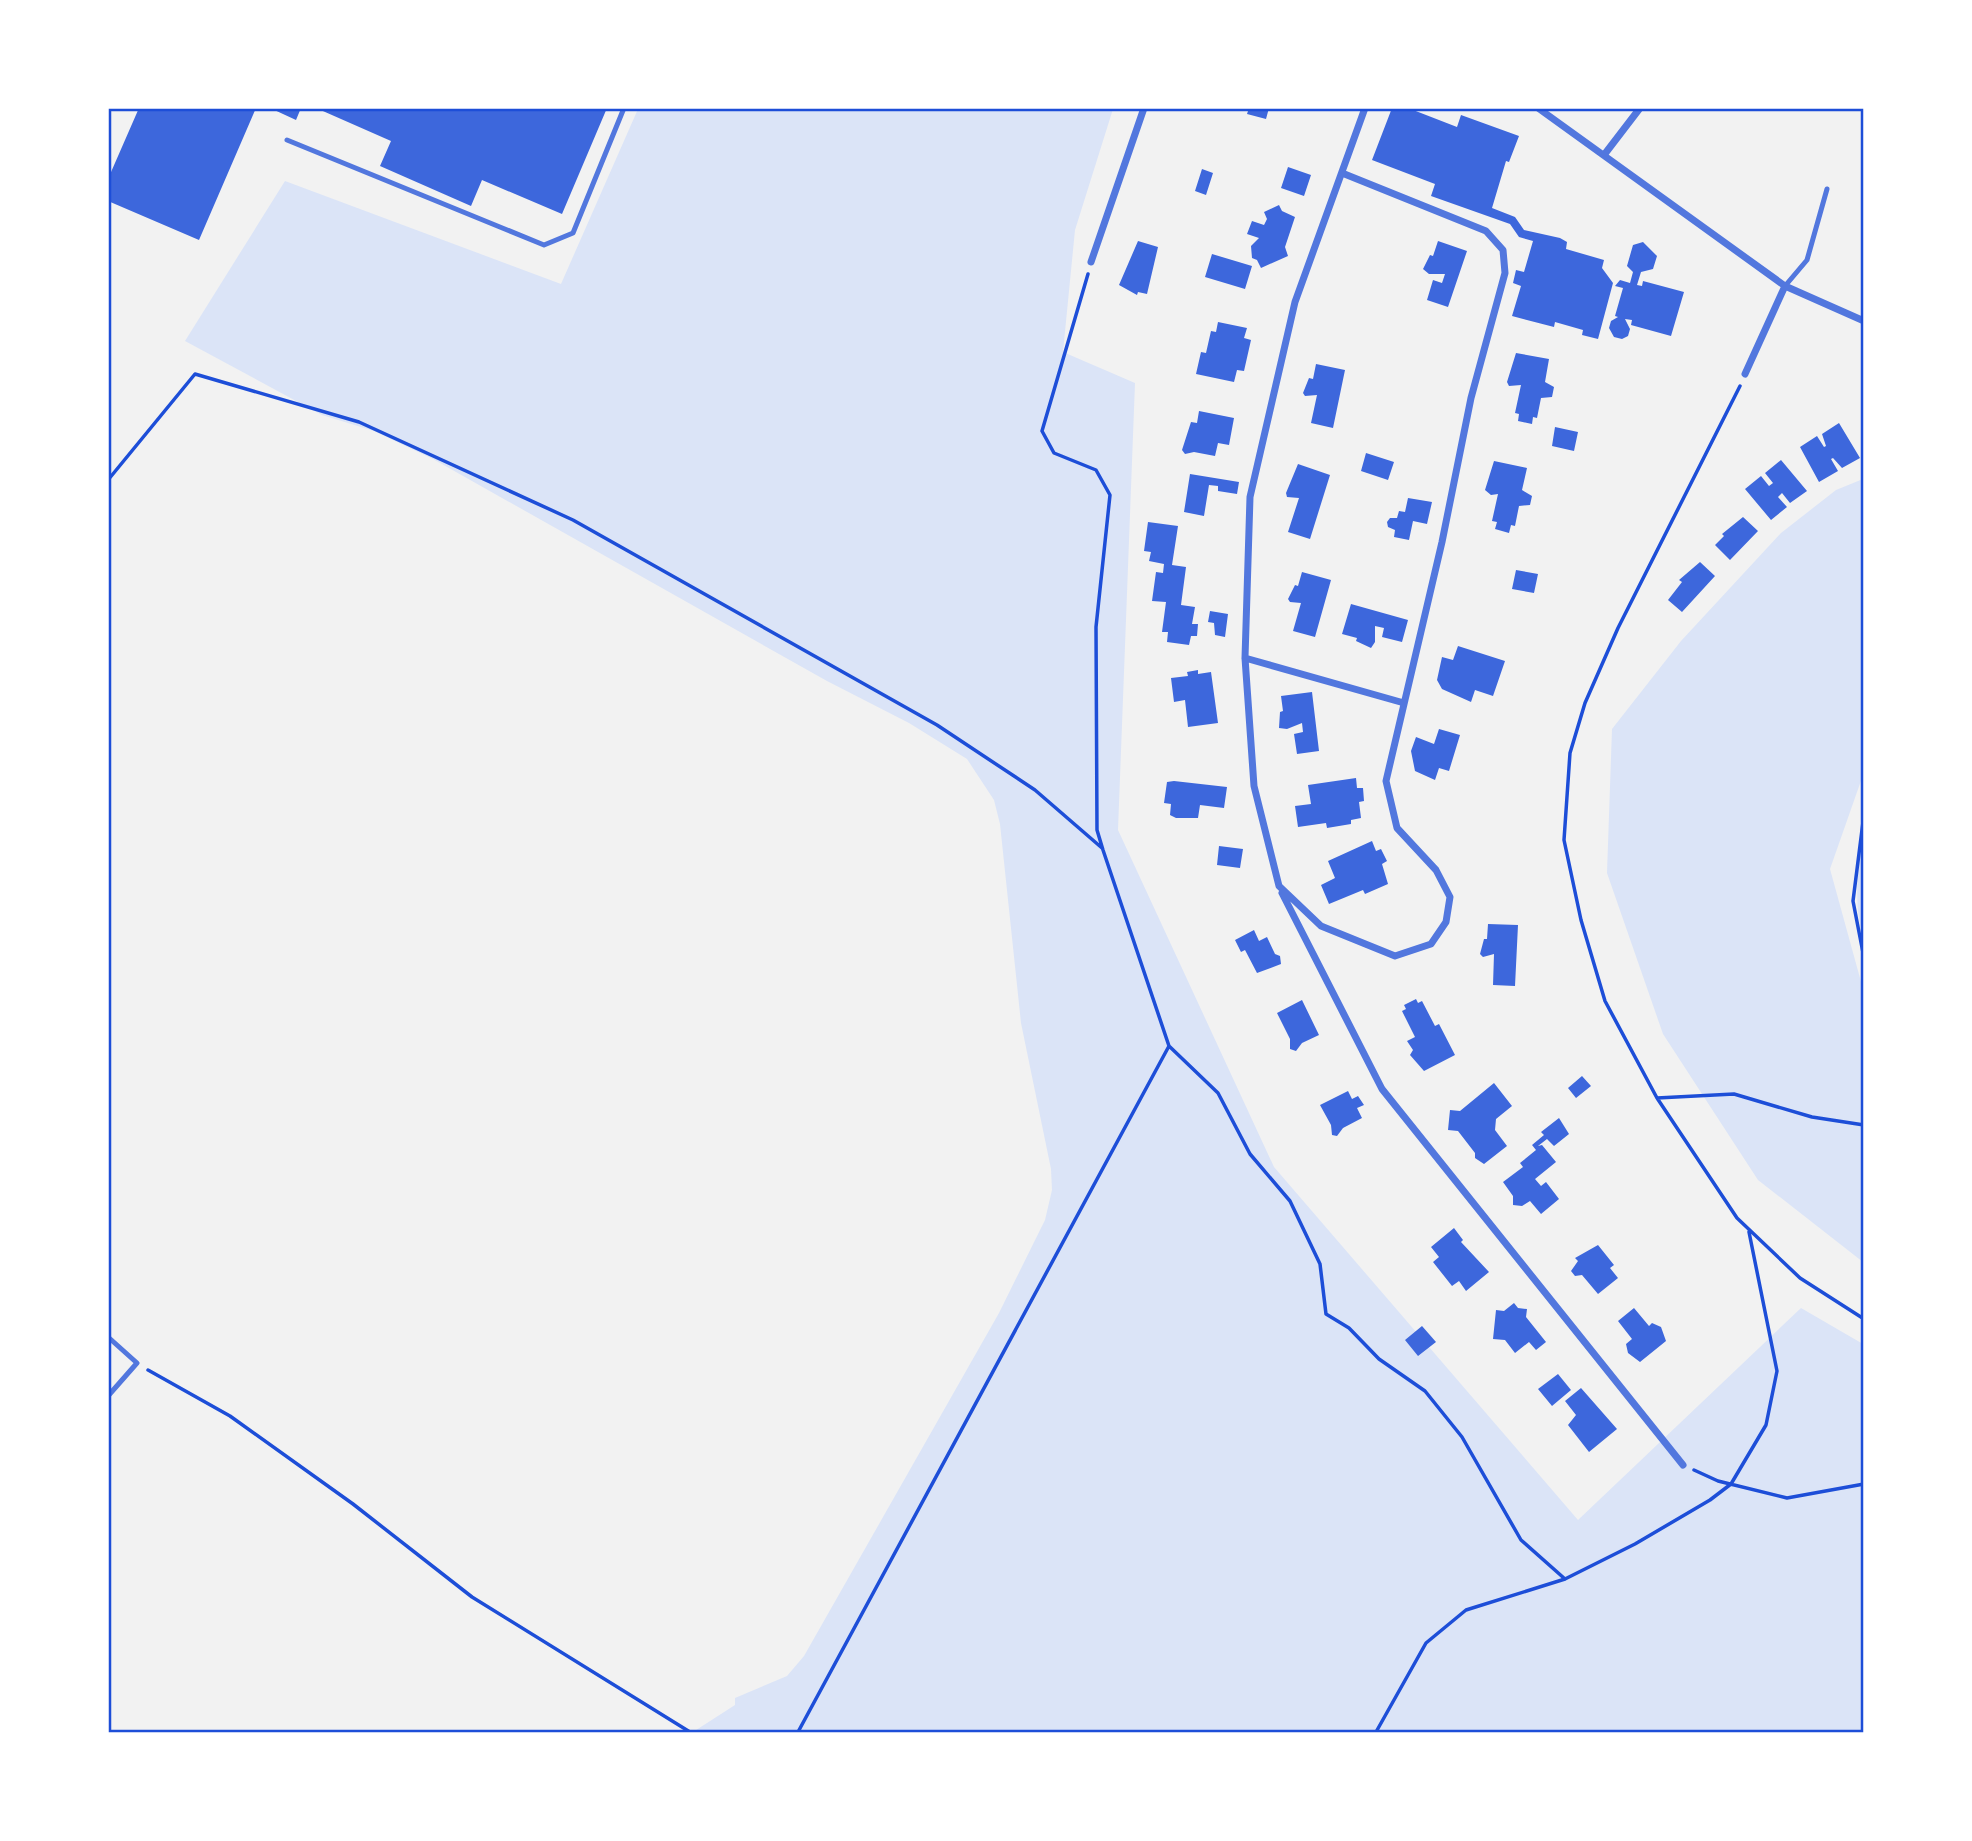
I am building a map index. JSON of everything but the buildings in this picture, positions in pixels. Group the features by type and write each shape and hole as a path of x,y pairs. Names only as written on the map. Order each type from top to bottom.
{"street":[{"path":"1091,262 1144,108"},
{"path":"1365,108 1294,302 1250,497 1245,658 1254,786 1279,886 1382,1089 1683,1465"},
{"path":"1538,108 1785,286 1864,321"},
{"path":"1604,155 1640,108"},
{"path":"1279,886 1321,926 1395,956 1431,944 1446,922 1450,897 1436,870 1397,828 1386,781 1442,542 1471,398 1505,273 1503,250 1486,231 1342,173"},
{"path":"1745,374 1785,286"},
{"path":"1245,658 1404,702"}],"lane":[{"path":"287,140 544,245 573,233 624,108"},
{"path":"1785,286 1807,260 1827,189"},
{"path":"108,1337 137,1363 108,1396"}],"path":[{"path":"1091,262 1042,431 1054,453 1096,470 1110,495 1096,627 1097,830 1169,1046 1218,1093 1250,1154 1290,1201 1320,1264 1326,1314 1349,1328 1379,1359 1425,1391 1462,1437 1521,1540 1565,1580"},
{"path":"108,480 195,374 359,422 573,520 937,725 1035,790 1103,850"},
{"path":"1745,374 1605,655 1585,703 1570,753 1564,840 1581,920 1605,1001 1657,1098 1737,1218 1800,1278 1864,1320"},
{"path":"1864,814 1853,901 1864,958"},
{"path":"798,1732 1169,1046"},
{"path":"1657,1098 1734,1094 1812,1117 1864,1125"},
{"path":"1376,1732 1426,1643 1466,1610 1565,1580 1635,1544 1710,1500 1731,1484 1766,1425 1777,1371 1749,1229"},
{"path":"137,1363 230,1416 353,1504 472,1597 690,1732"},
{"path":"1683,1465 1731,1484 1787,1498 1864,1484"}],"shaded area":[{"path":"638,109 1113,109 1075,230 1063,352 1135,383 1118,830 1274,1167 1578,1520 1801,1308 1863,1344 1863,1732 693,1732 735,1705 735,1698 787,1676 804,1656 999,1313 1045,1220 1052,1190 1051,1169 1021,1023 1000,824 994,800 967,759 909,723 827,681 433,459 374,431 322,415 185,341 285,181 561,284"},
{"path":"1863,479 1863,775 1830,869 1863,989 1863,1262 1758,1180 1663,1034 1607,873 1612,729 1681,641 1781,533 1836,490"},
{"path":"1863,836 1863,934 1857,898"}]}
